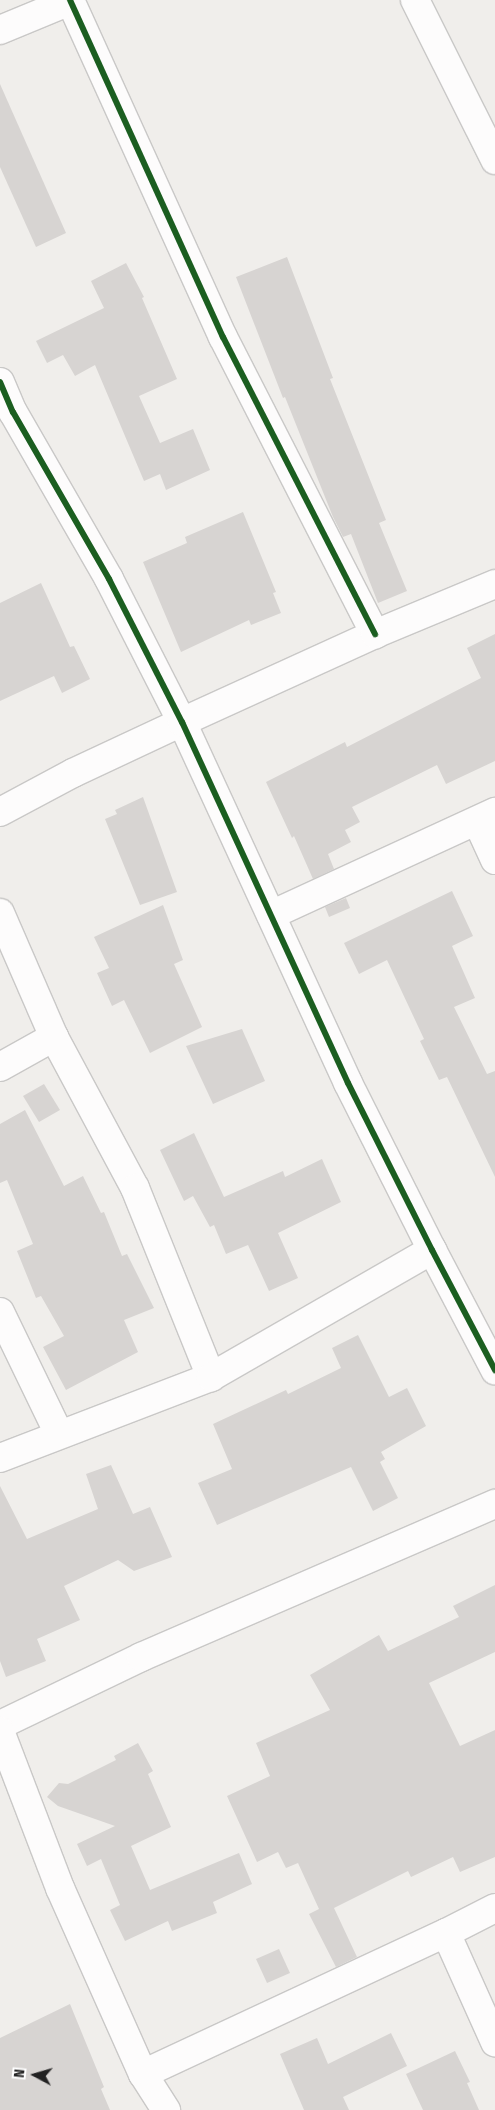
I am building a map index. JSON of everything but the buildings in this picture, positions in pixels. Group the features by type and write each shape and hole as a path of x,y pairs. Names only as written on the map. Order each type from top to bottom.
{"street":[{"path":"0,30 70,0 223,337 375,634"},
{"path":"415,0 495,160"},
{"path":"0,382 7,415 109,579 182,722 348,1083 495,1370"},
{"path":"0,812 73,773 182,722 375,634 495,584"},
{"path":"271,915 486,816 495,860"},
{"path":"0,913 54,1036 135,1188 211,1377"},
{"path":"0,1067 54,1036"},
{"path":"0,1458 211,1377 432,1250"},
{"path":"0,1312 59,1434"},
{"path":"0,1725 141,1657 495,1504"},
{"path":"0,1730 60,1888 143,2074 166,2110"},
{"path":"143,2074 446,1933 495,1908"},
{"path":"446,1933 495,2042"}],"cycle path":[{"path":"70,0 223,337 375,634"},
{"path":"0,382 13,412 109,579 182,722 348,1083 495,1370"}]}
